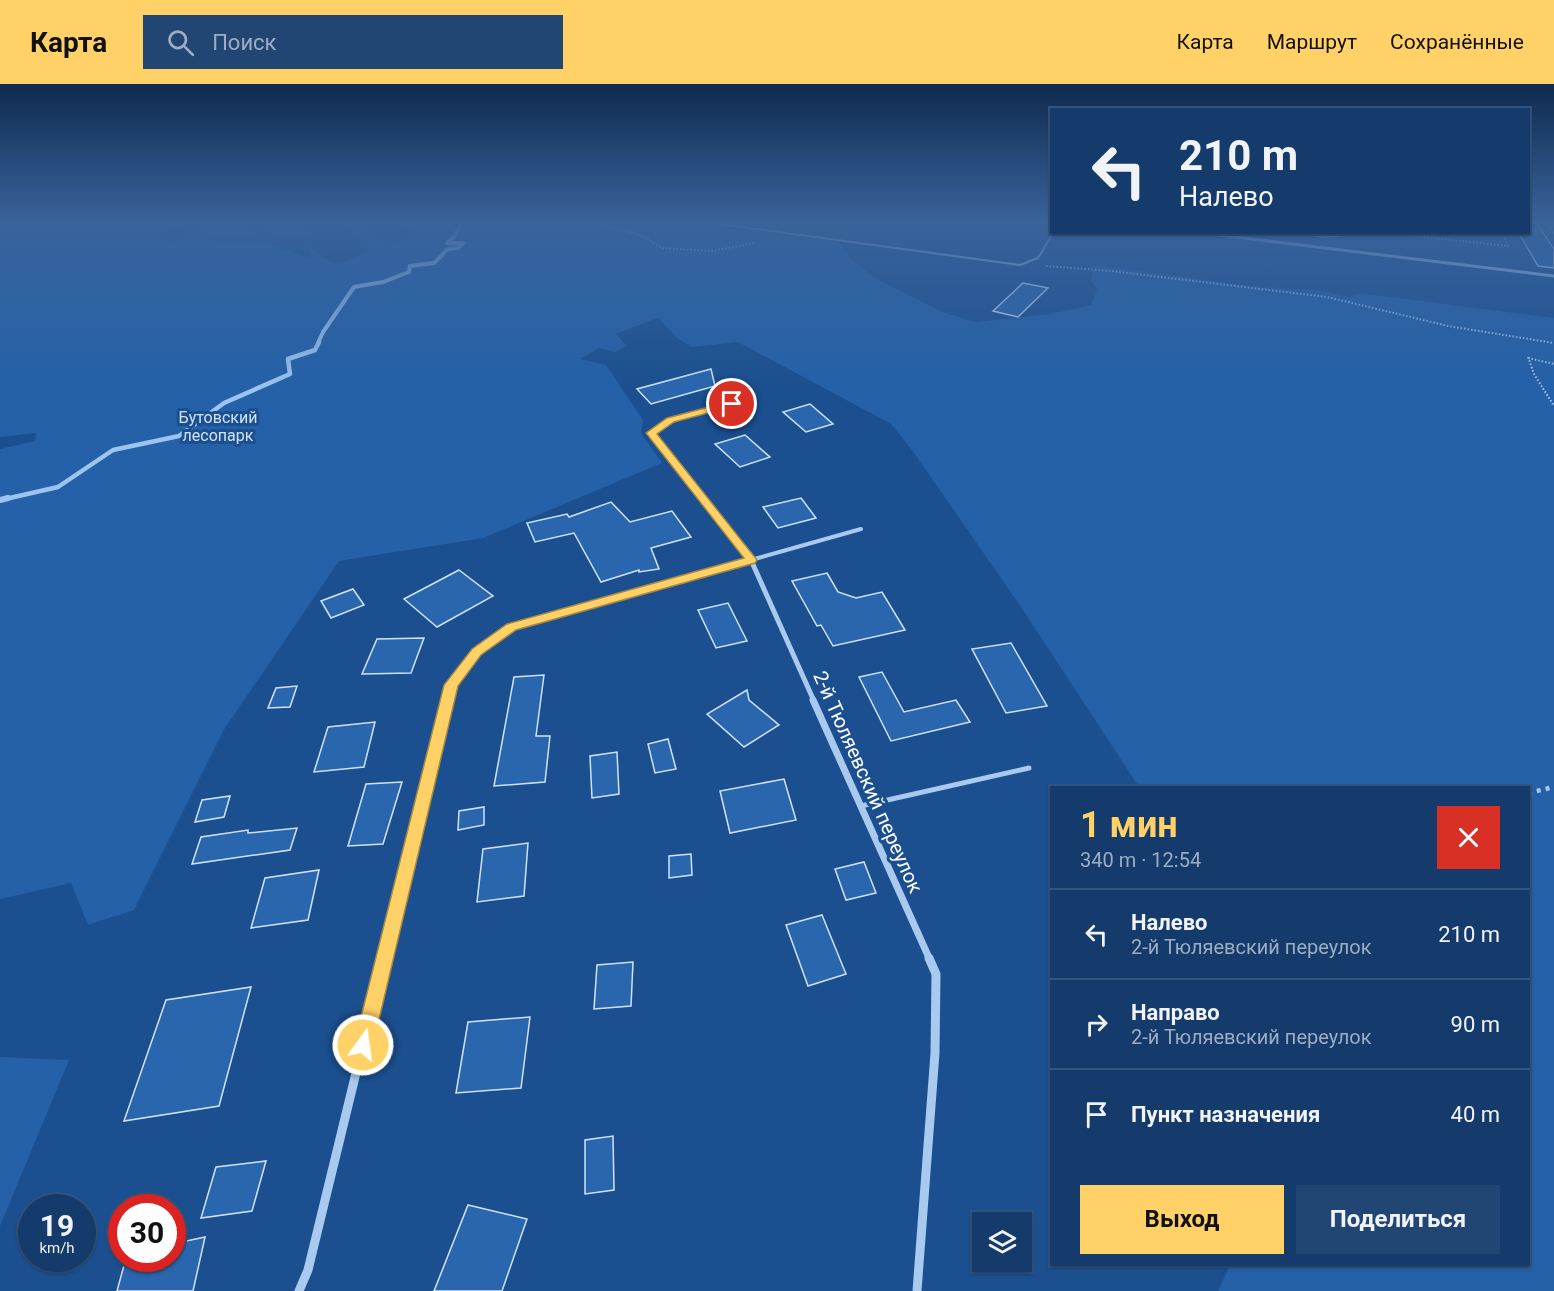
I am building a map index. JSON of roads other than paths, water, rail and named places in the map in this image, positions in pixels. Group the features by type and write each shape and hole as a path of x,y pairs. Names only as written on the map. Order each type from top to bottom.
{"street":[{"name":"2-й Тюляевский переулок","path":"753,399 670,420 651,433 751,560 936,974 935,1053 917,1291"},
{"path":"299,1291 308,1270 451,685 477,652 512,627 751,560"}],"lane":[{"path":"751,560 861,529"},
{"path":"861,806 1029,768"}],"waterway":[{"path":"318,343 354,287 383,282 398,276"},
{"path":"1,500 58,487 113,450 179,436 224,403 290,374 288,359 315,350 319,342"},
{"path":"0,500 8,498"}],"park label":[{"name":"Бутовский лесопарк","path":"218,426"}]}
